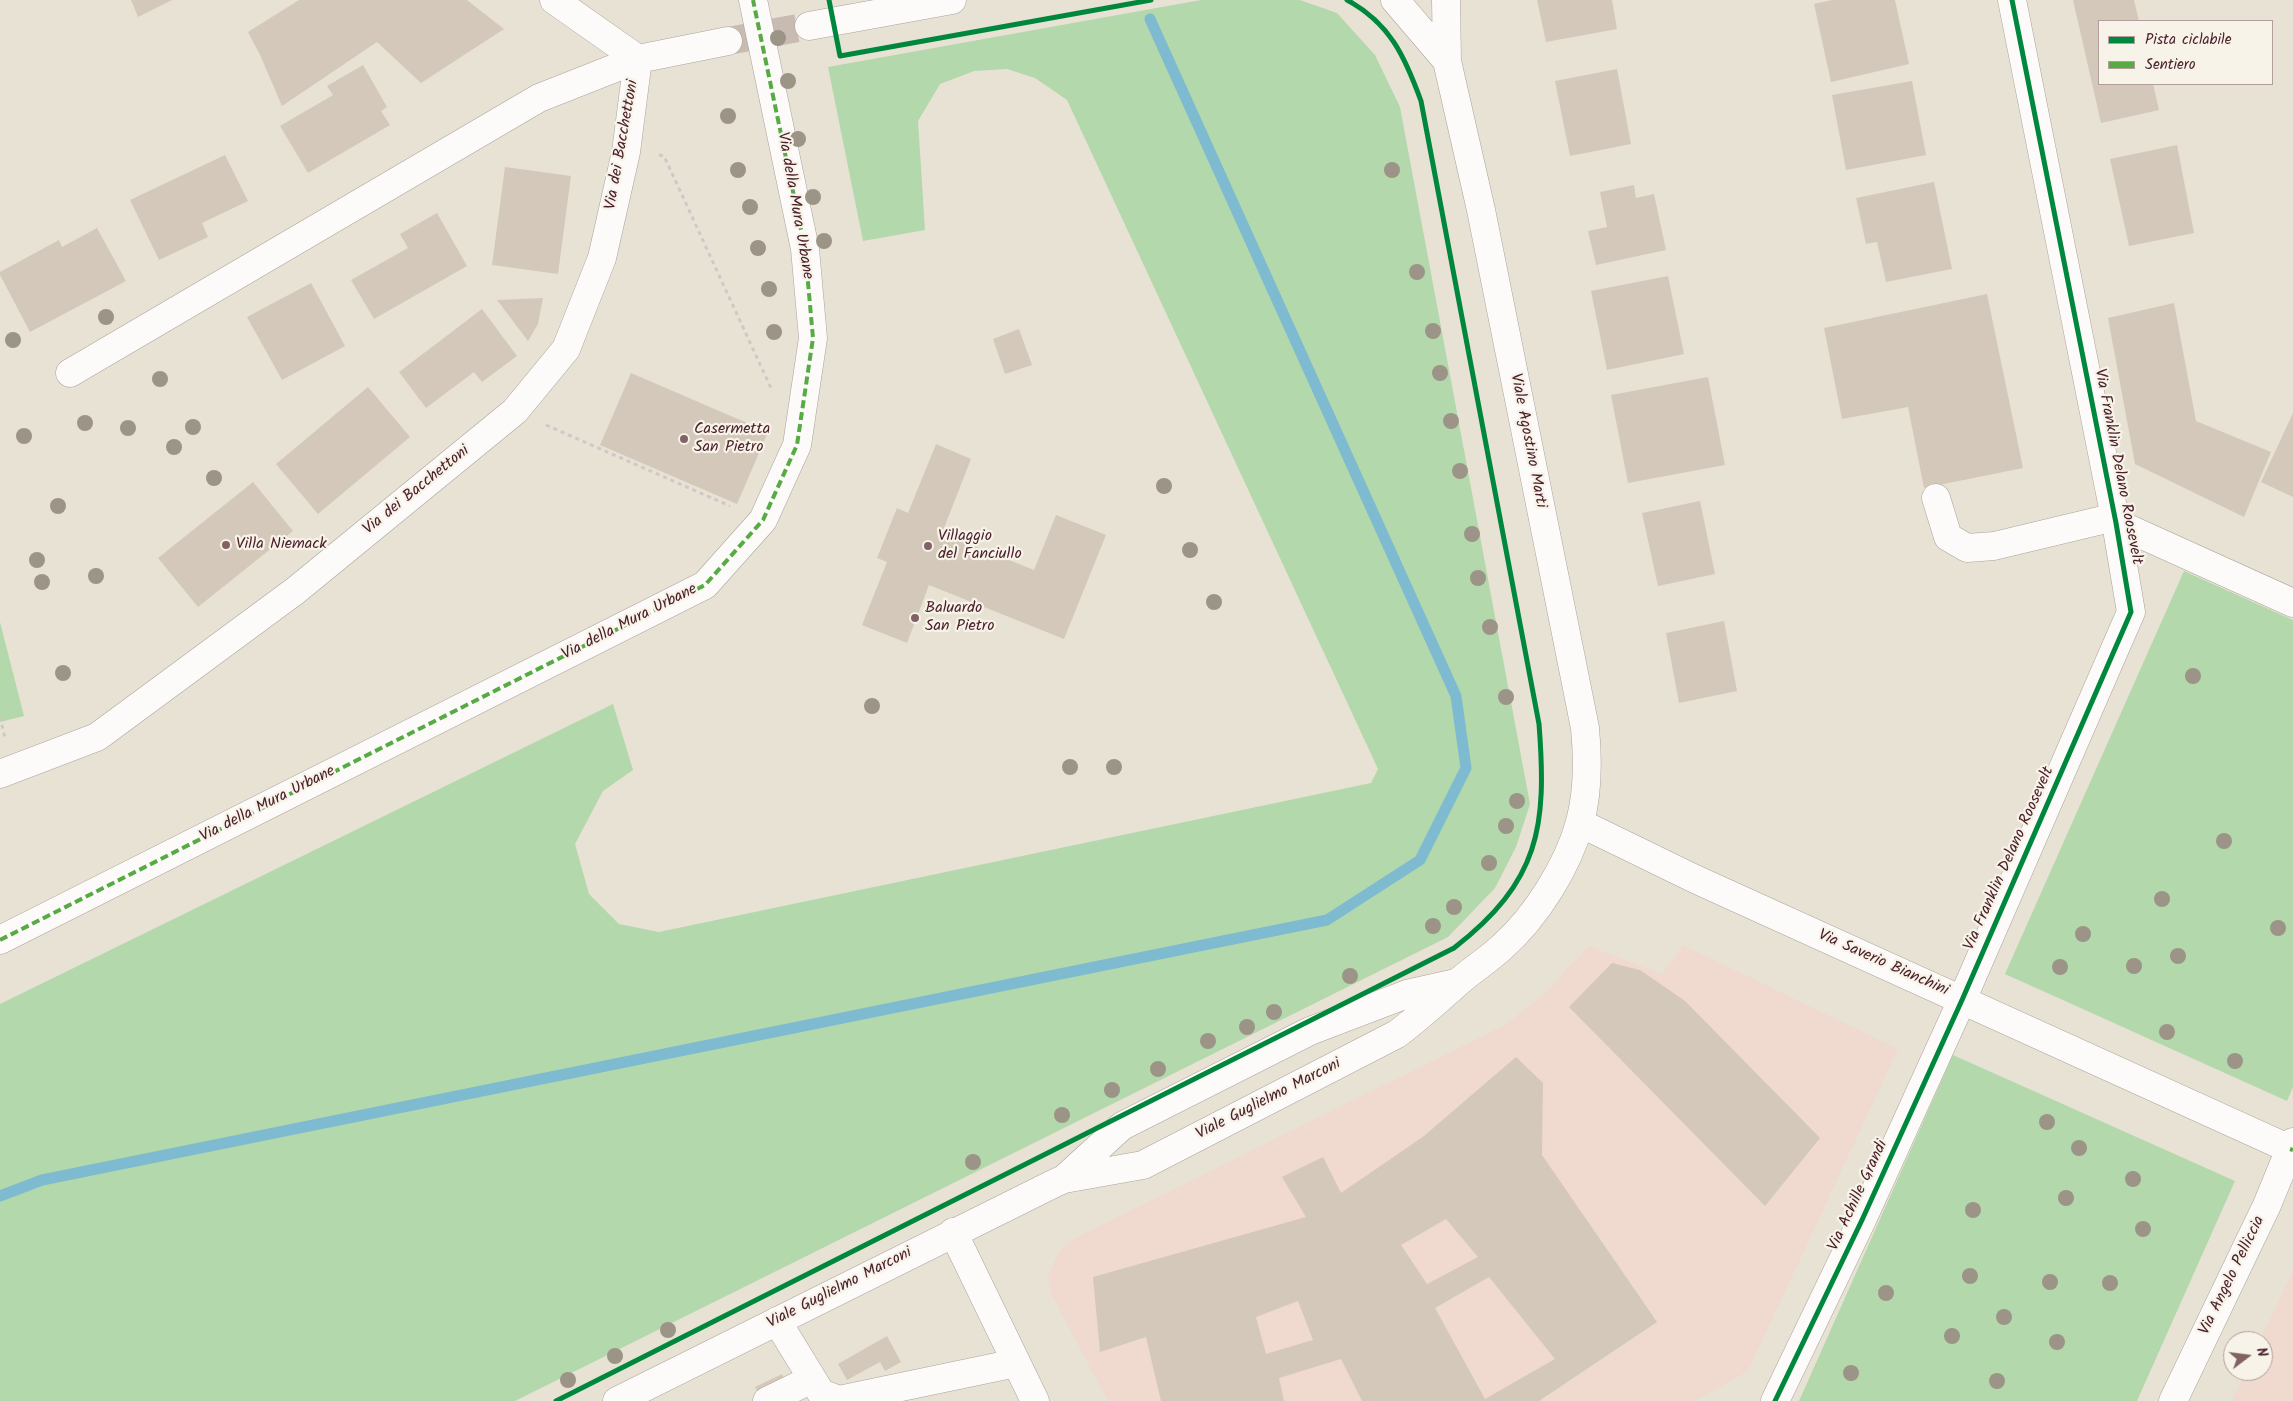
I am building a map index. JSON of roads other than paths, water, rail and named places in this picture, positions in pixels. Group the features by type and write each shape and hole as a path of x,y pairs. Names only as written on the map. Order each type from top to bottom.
{"street":[{"path":"554,0 638,59"},
{"name":"Via della Mura Urbane","path":"0,940 705,585 763,520 797,445 813,338 805,249 753,0"},
{"path":"809,26 952,0"},
{"name":"Viale Agostino Marti","path":"1395,0 1447,61"},
{"name":"Viale Agostino Marti","path":"1446,0 1447,61 1481,210 1585,728 1588,756 1580,822"},
{"name":"Via Franklin Delano Roosevelt","path":"1962,1000 2131,612 2115,520 2012,0"},
{"path":"70,373 539,98 638,59 728,41"},
{"name":"Via dei Bacchettoni","path":"0,774 98,737 294,591 515,411 566,349 602,258 626,152 638,59"},
{"path":"1936,498 1948,538 1967,548 1994,546 2115,520 2293,603"},
{"name":"Viale Guglielmo Marconi","path":"623,1400 953,1232 1064,1179 1143,1165 1397,1034 1432,1007 1456,983 1503,947 1536,910 1555,879 1580,822"},
{"name":"Via Saverio Bianchini","path":"1580,822 1688,876 2292,1147"},
{"name":"Viale Guglielmo Marconi","path":"1064,1179 1122,1126 1310,1031 1407,994 1456,983"},
{"name":"Via Achille Grandi","path":"1775,1401 1862,1220 1962,1000"},
{"name":"Via Angelo Pelliccia","path":"2173,1401 2267,1205 2292,1147"},
{"path":"953,1232 1035,1401"},
{"path":"777,1321 821,1393 839,1400 1016,1363"},
{"path":"767,1401 812,1379"}],"waterway":[{"path":"0,1196 42,1180 1327,920 1420,860 1466,768 1456,696 1150,19"}],"tunnel":[{"path":"728,41 809,26"}],"place":[{"name":"Casermetta San Pietro","path":"684,439"},
{"name":"Villa Niemack","path":"226,545"},
{"name":"Villaggio del Fanciullo","path":"928,546"},
{"name":"Baluardo San Pietro","path":"915,618"}]}
